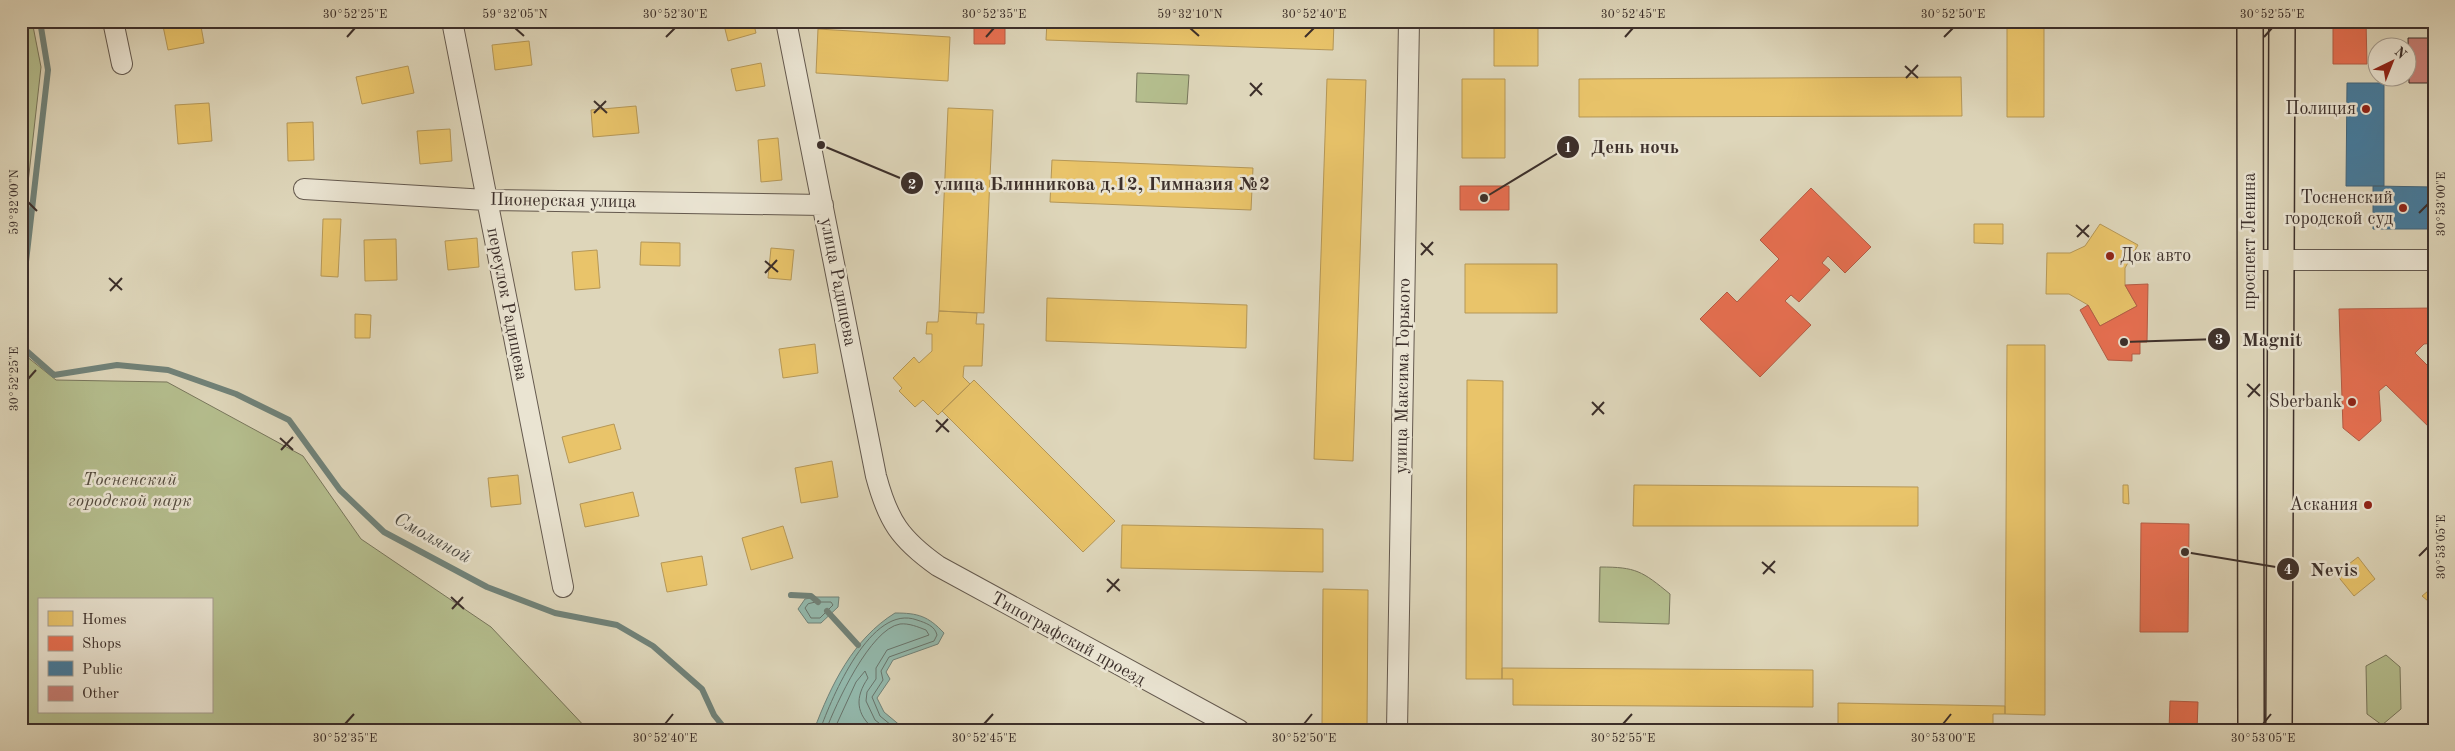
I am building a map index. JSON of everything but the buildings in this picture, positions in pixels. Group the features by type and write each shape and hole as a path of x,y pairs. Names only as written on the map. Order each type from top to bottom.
{"main road":[{"name":"проспект Ленина","path":"2250,21 2250,730"},
{"name":"проспект Ленина","path":"2279,730 2282,21"}],"street":[{"path":"113,21 122,64"},
{"name":"переулок Радищева","path":"452,21 563,587"},
{"name":"улица Радищева","path":"786,21 876,476 883,502 892,522 904,538"},
{"name":"улица Максима Горького","path":"1397,730 1409,21"},
{"name":"Пионерская улица","path":"304,189 486,200 822,205"},
{"path":"2250,260 2434,260"},
{"name":"Типографский проезд","path":"904,538 922,555 955,577 1239,730"}],"green space":[{"path":"21,21 32,21 41,67 21,245"},
{"path":"1137,73 1189,75 1187,104 1136,102"},
{"name":"Тосненский городской парк","path":"21,352 56,380 167,382 303,456 361,539 491,627 588,730 21,730"},
{"path":"1600,567 1631,569 1645,575 1670,594 1669,624 1599,622"},
{"path":"2386,655 2400,667 2401,709 2382,725 2367,714 2366,666"}],"water":[{"path":"839,597 838,607 821,623 808,623 798,609 805,599"},
{"path":"895,613 916,615 928,619 944,633 938,644 893,660 886,672 890,679 877,698 884,712 902,727 902,730 814,730 828,696 845,664 867,636"}],"waterway":[{"name":"Смоляной","path":"21,305 48,70 40,21"},
{"name":"Смоляной","path":"21,346 54,375 117,365 168,370 236,394 289,420 340,490 384,532 487,587 555,613 617,625 653,646 702,689 714,715 726,730"},
{"path":"791,595 811,596 818,602"},
{"path":"827,611 858,645"}],"place":[{"name":"Полиция","path":"2366,109"},
{"name":"улица Блинникова д.12, Гимназия №2","path":"821,145"},
{"name":"День ночь","path":"1484,198"},
{"name":"Тосненский городской суд","path":"2403,208"},
{"name":"Док авто","path":"2110,256"},
{"name":"Magnit","path":"2124,342"},
{"name":"Sberbank","path":"2352,402"},
{"name":"Аскания","path":"2368,505"},
{"name":"Nevis","path":"2185,552"}]}
